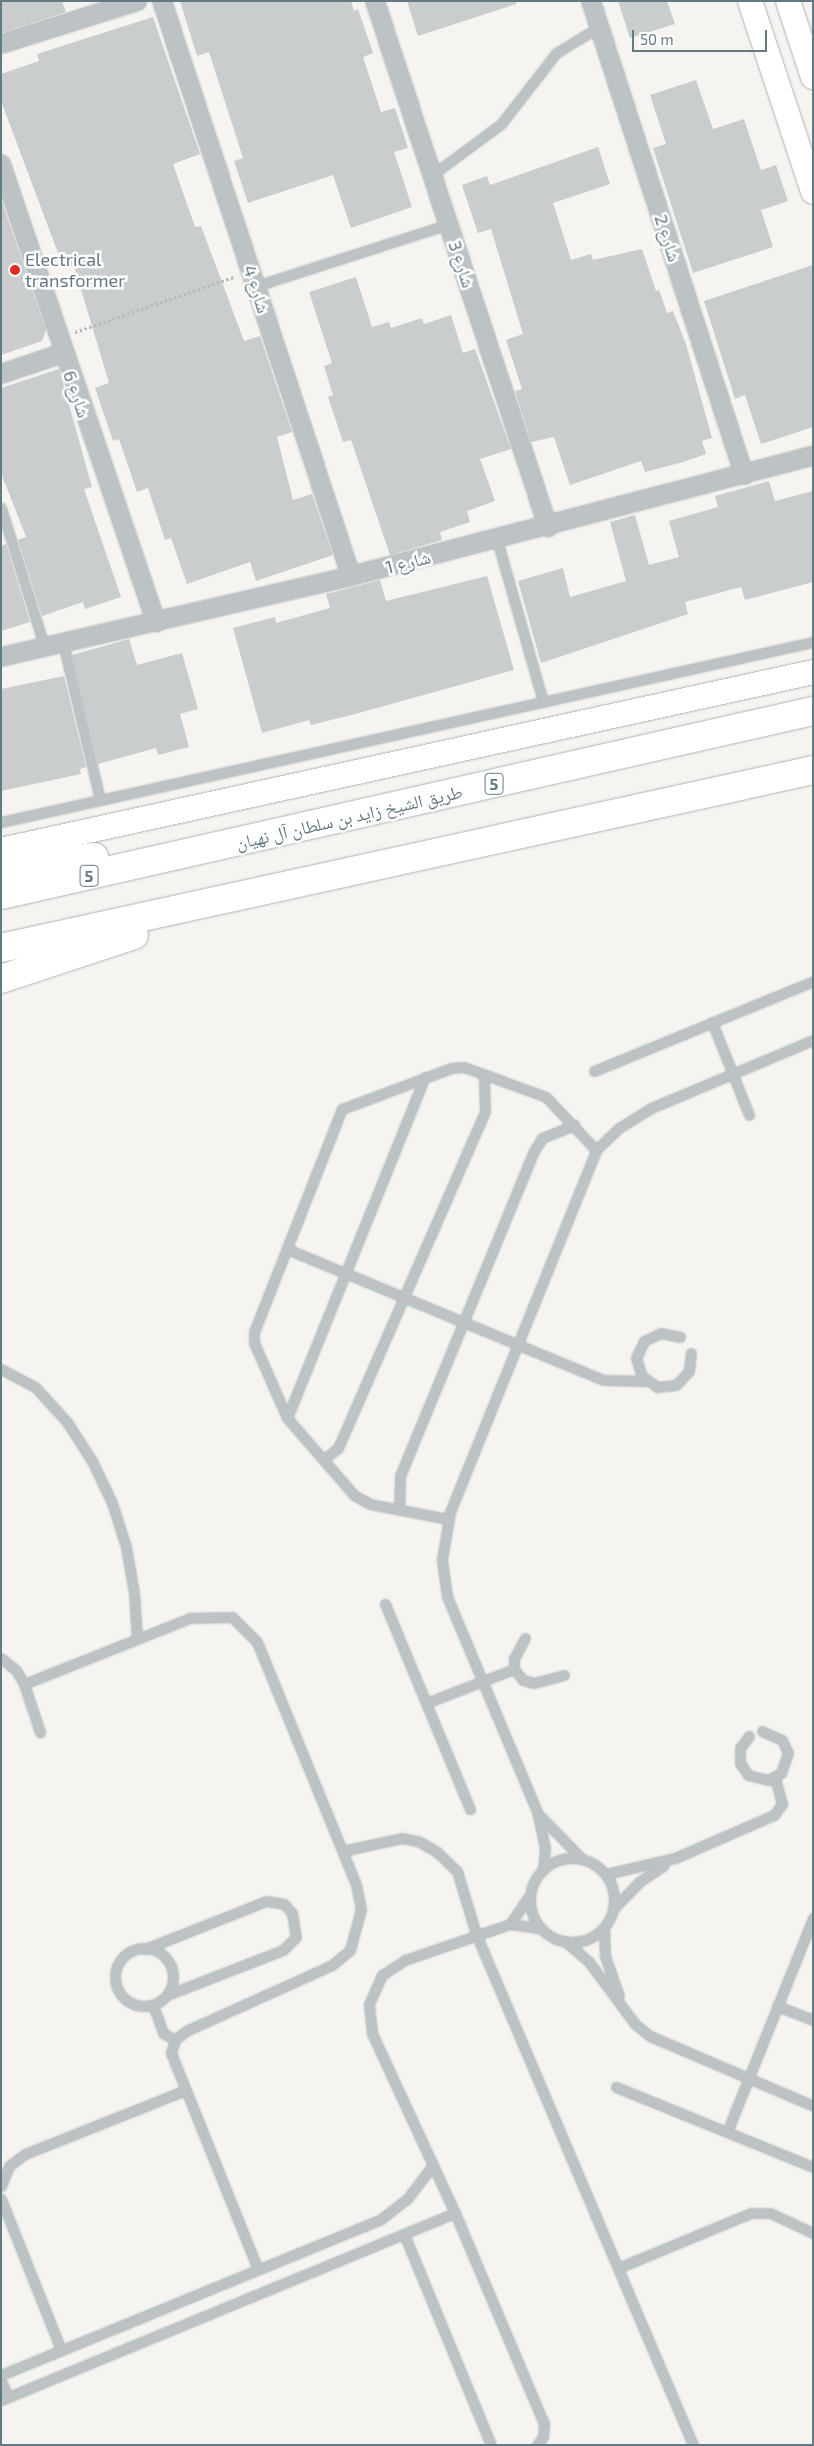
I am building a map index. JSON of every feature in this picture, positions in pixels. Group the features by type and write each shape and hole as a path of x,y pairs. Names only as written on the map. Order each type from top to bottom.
{"highway":[{"name":"طريق الشيخ زايد بن سلطان آل نهيان","path":"1,895 176,857 813,711"},
{"path":"1,948 813,770"},
{"path":"1,871 105,856 176,857"},
{"path":"1,979 266,891"}],"main road":[{"path":"750,1 813,192"},
{"path":"788,1 813,77"},
{"path":"1,850 813,672"}],"street":[{"path":"1,44 137,1"},
{"name":"شارع 4","path":"162,1 351,576"},
{"name":"شارع 3","path":"375,1 548,526"},
{"name":"شارع 2","path":"591,1 744,475"},
{"name":"شارع 6","path":"1,164 60,345 156,622"},
{"path":"1,374 60,345"},
{"name":"شارع 1","path":"1,657 63,644 497,540 813,456"}],"lane":[{"path":"432,175 501,124 556,54 599,27"},
{"path":"253,279 448,224"},
{"path":"1,508 5,533 45,648"},
{"path":"497,540 543,702"},
{"path":"1,822 813,642"},
{"path":"63,644 100,800"},
{"path":"594,1071 813,981"},
{"path":"712,1022 748,1115"},
{"path":"510,1924 543,1870 545,1848 538,1814 447,1596 442,1560 448,1519 596,1150 634,1117 732,1073 813,1040"},
{"path":"448,1519 370,1504 354,1495 287,1418 254,1343 254,1332 342,1109 426,1077 464,1067 546,1097 596,1150"},
{"path":"324,1459 338,1448 485,1111 484,1075"},
{"path":"287,1418 347,1275 426,1077"},
{"path":"399,1509 400,1476 464,1325 534,1151 542,1138 574,1125"},
{"path":"287,1249 516,1347 603,1380 646,1381 657,1387 676,1385 689,1372 691,1353"},
{"path":"646,1381 637,1364 640,1346 655,1334 680,1338"},
{"path":"1,1369 36,1388 67,1422 92,1461 112,1503 126,1547 134,1593 137,1639"},
{"path":"385,1604 470,1809"},
{"path":"24,1684 190,1618 211,1615 232,1617 247,1628 256,1642 342,1851 361,1910 350,1950 332,1965 175,2040 171,2053 257,2267"},
{"path":"514,1670 518,1646 525,1638"},
{"path":"1,1658 16,1670 24,1684 40,1732"},
{"path":"426,1703 514,1670"},
{"path":"514,1670 523,1680 534,1682 564,1675"},
{"path":"748,1736 740,1748 743,1770 754,1779 775,1778 786,1768 788,1753 782,1740 762,1731"},
{"path":"622,2003 605,1956 604,1928 614,1906 638,1882 675,1858 774,1815 782,1804 775,1778"},
{"path":"538,1814 582,1859 606,1874 614,1906"},
{"path":"342,1851 402,1838 418,1841 436,1852 457,1871 476,1934 693,2445"},
{"path":"606,1874 675,1858"},
{"path":"543,1870 561,1859 582,1859"},
{"path":"530,1894 533,1918 540,1928"},
{"path":"266,1901 284,1904 292,1913 296,1936 283,1950 167,1995 152,2005 135,2004 116,1986 121,1960 266,1901"},
{"path":"727,2132 813,1918"},
{"path":"537,2445 544,2424 455,2213 372,2033 369,2004 382,1975 405,1960 476,1934 510,1924 540,1928 566,1942 589,1962 622,2003 635,2024 650,2036 813,2106"},
{"path":"566,1942 587,1940 604,1928"},
{"path":"145,1949 162,1955 172,1969 167,1995"},
{"path":"152,2005 164,2033 175,2040"},
{"path":"777,2006 813,2020"},
{"path":"616,2087 813,2167"},
{"path":"1,2186 9,2166 25,2154 186,2090"},
{"path":"1,2375 257,2267 381,2219 407,2199 433,2165"},
{"path":"1,2199 61,2350"},
{"path":"618,2268 751,2212 770,2213 813,2233"},
{"path":"1,2381 5,2399 455,2213"},
{"path":"404,2234 491,2445"}],"path":[{"path":"60,345 253,279"}],"building":[{"path":"1,1 62,1 66,12 1,33"},
{"path":"180,1 351,1 354,11 358,9 373,53 363,57 381,112 395,108 408,148 394,152 412,207 351,228 333,175 248,203 234,161 243,158 209,52 197,56"},
{"path":"407,1 516,1 516,4 418,36"},
{"path":"618,1 667,1 675,24 630,38"},
{"path":"153,17 200,154 173,164 195,227 201,226 244,341 260,336 292,432 277,437 293,500 312,494 333,555 256,581 250,562 187,584 171,538 165,540 148,488 137,492 119,439 113,441 95,388 109,383 74,266 64,269 1,101 1,74 39,61 37,54"},
{"path":"696,80 713,129 744,119 761,170 776,165 788,201 761,210 773,247 693,273 653,148 666,144 650,95"},
{"path":"598,147 610,184 553,203 571,260 591,254 593,260 642,249 656,291 659,290 667,313 673,311 686,344 712,438 702,441 706,454 683,462 645,472 641,461 570,485 554,437 531,442 515,391 522,389 506,340 523,334 491,229 478,233 462,185 487,176 490,185"},
{"path":"1,199 46,330 42,341 1,355"},
{"path":"813,265 813,427 761,444 745,395 735,399 704,301"},
{"path":"356,277 372,327 389,322 391,328 422,318 424,324 451,315 463,353 475,349 511,449 480,459 495,501 467,511 470,522 440,532 442,540 390,555 351,440 343,442 328,397 333,395 324,366 332,363 309,292"},
{"path":"59,369 92,487 84,489 121,597 85,609 83,602 42,616 18,540 26,537 1,473 1,388"},
{"path":"769,481 775,501 813,491 813,582 745,600 741,587 685,602 688,614 541,663 518,581 563,568 570,597 626,581 610,522 635,515 649,565 679,557 669,521 718,507 715,496"},
{"path":"6,544 30,622 1,631 1,546"},
{"path":"487,576 514,670 311,725 309,720 262,733 233,628 275,617 276,623 330,608 326,594 380,580 386,601"},
{"path":"129,639 137,665 182,653 198,709 180,714 189,747 158,755 156,748 98,764 72,655"},
{"path":"64,676 86,767 80,769 81,774 1,791 1,689"}],"place":[{"name":"Electrical transformer","path":"15,270"}]}
